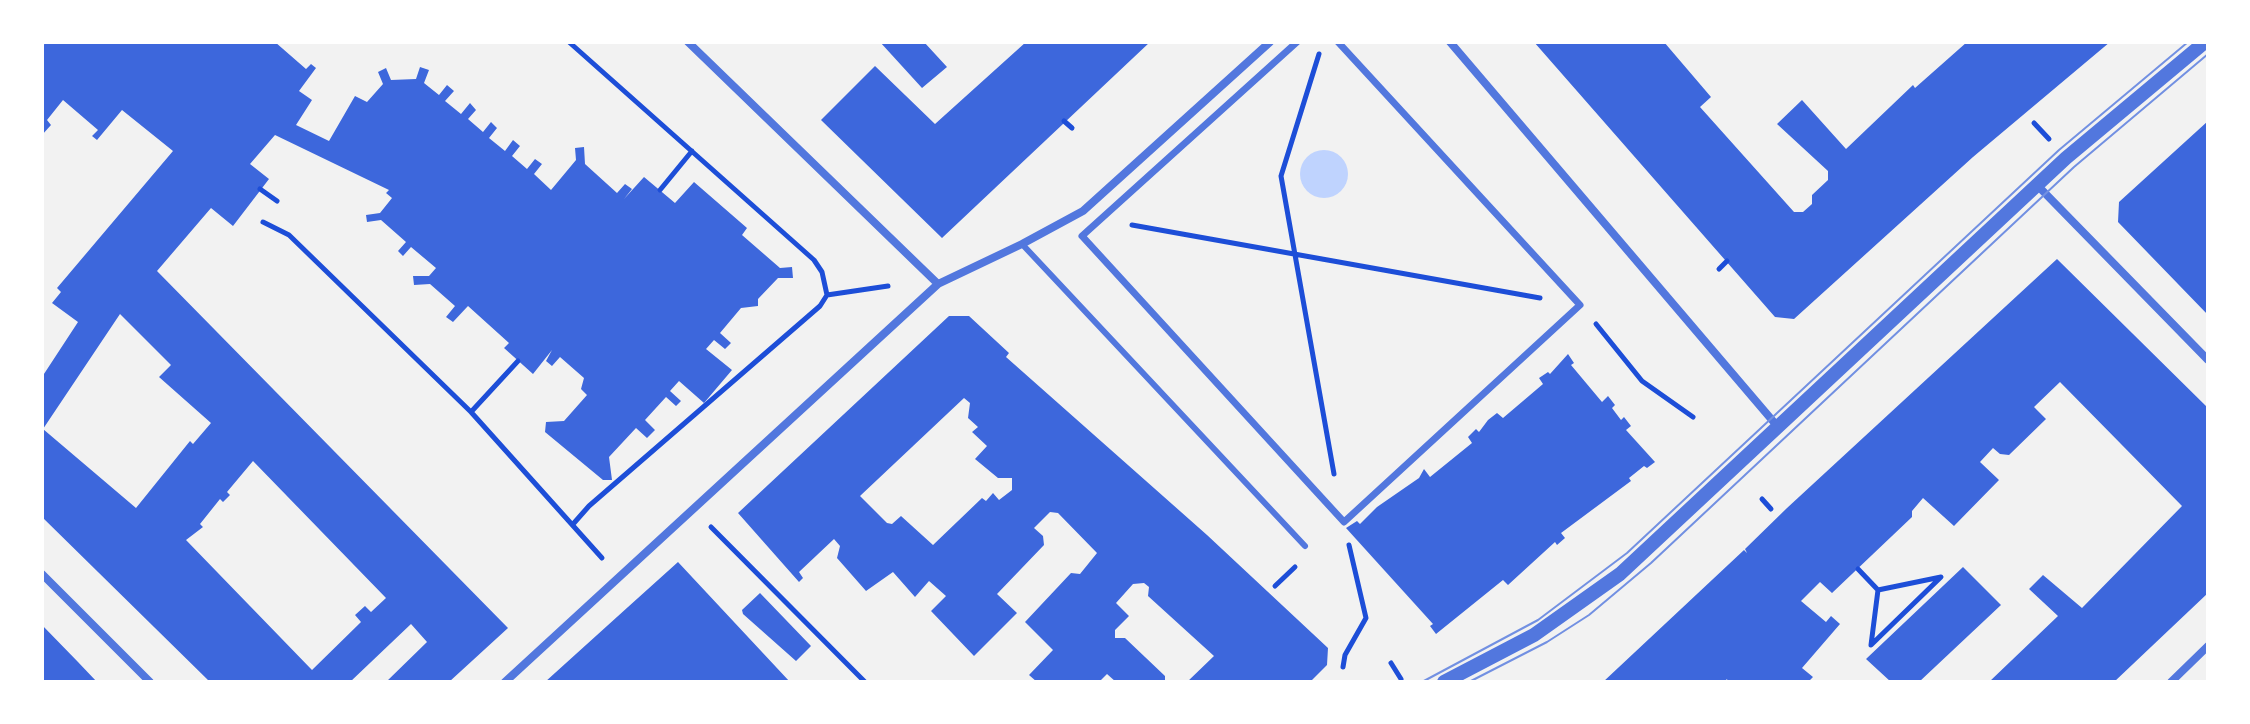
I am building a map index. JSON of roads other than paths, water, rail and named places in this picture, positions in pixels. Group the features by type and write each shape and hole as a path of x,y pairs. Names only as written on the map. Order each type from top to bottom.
{"street":[{"path":"688,42 938,284"},
{"path":"505,682 938,284 1083,211 1270,42"},
{"path":"1297,42 1082,236 1344,522 1580,305 1338,42"},
{"path":"1450,42 1778,427"},
{"path":"1444,682 1462,678 1597,593 2037,185 2205,42"},
{"path":"2037,185 2208,360"},
{"path":"42,574 150,682"},
{"path":"2171,682 2208,646"}],"lane":[{"path":"1022,244 1305,546"}],"water":[{"path":"1324,150 1341,157 1348,174 1341,191 1324,198 1307,191 1300,174 1307,157"}],"tram line":[{"path":"1422,682 1538,620 1627,553 2059,150 2188,42"},
{"path":"1469,682 1547,642 1589,615 1651,563 2074,167 2208,54"}]}
